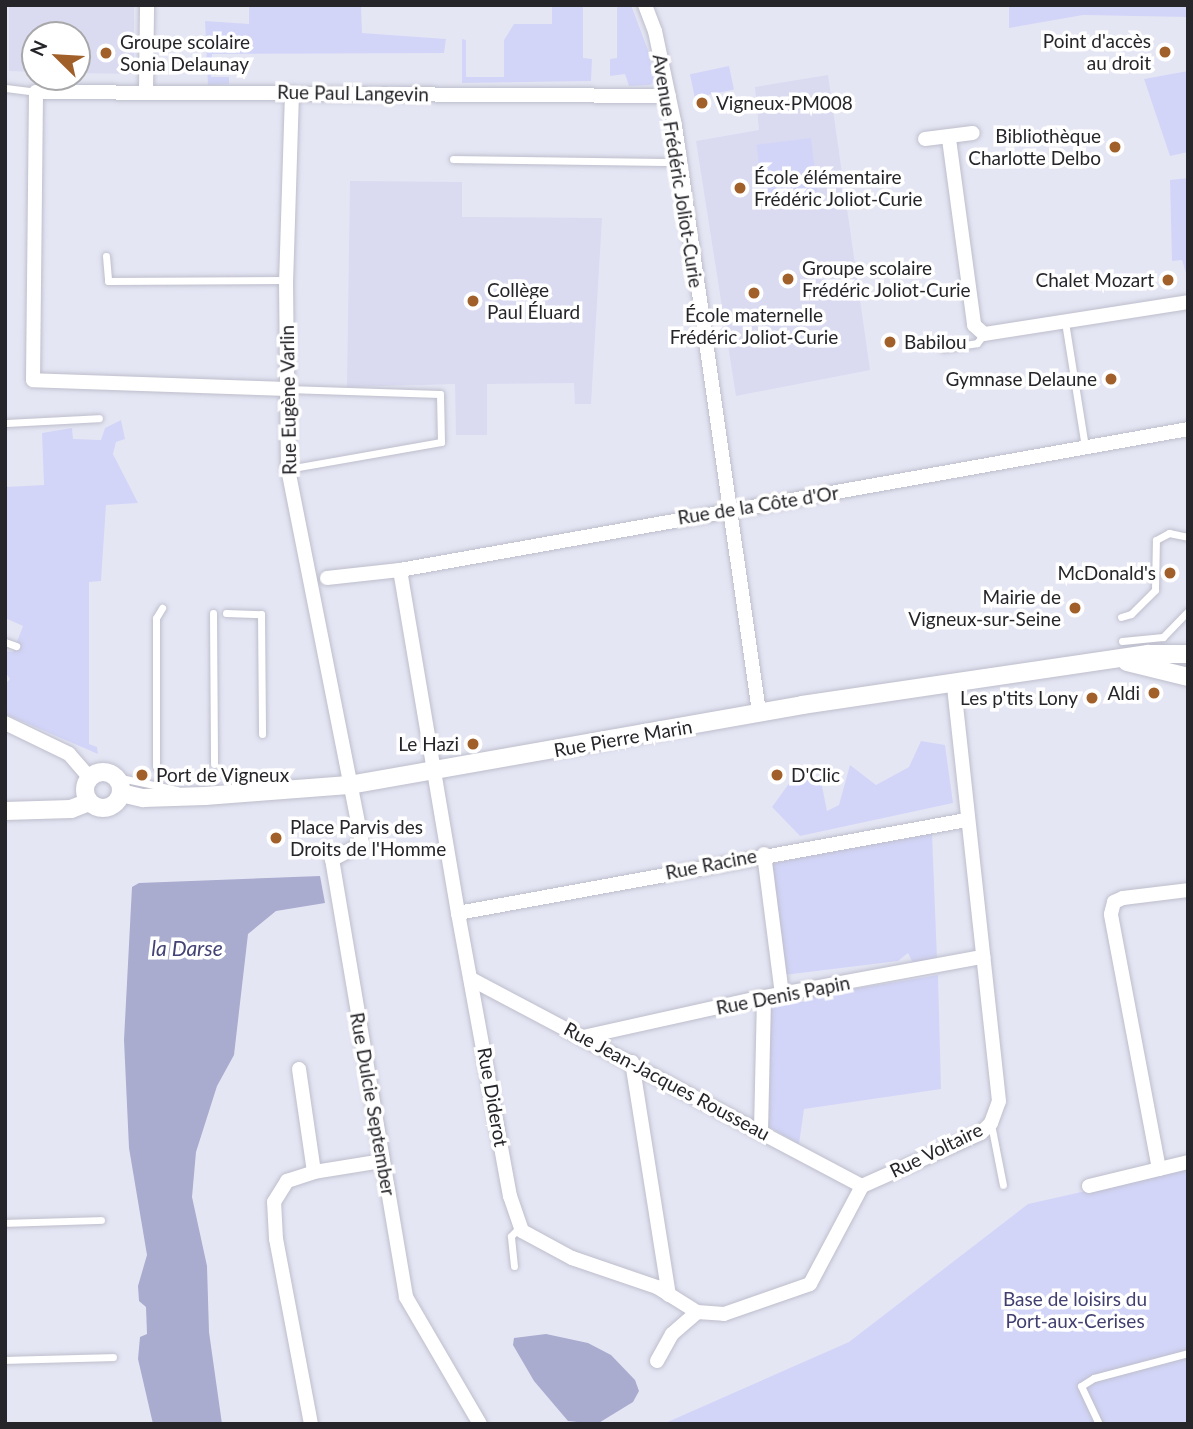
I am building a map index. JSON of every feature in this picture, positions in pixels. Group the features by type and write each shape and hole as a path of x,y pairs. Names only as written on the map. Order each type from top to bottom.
{"street":[{"path":"146,91 147,5"},
{"name":"Avenue Frédéric Joliot-Curie","path":"645,5 669,96 759,712"},
{"path":"36,92 33,380 287,389"},
{"name":"Rue Paul Langevin","path":"36,92 669,96"},
{"name":"Rue Eugène Varlin","path":"292,93 286,280 288,469 349,785"},
{"path":"925,139 949,139 973,133"},
{"path":"949,139 974,325 984,334 1188,302"},
{"name":"Rue de la Côte d'Or","path":"327,578 400,570 1188,429"},
{"name":"Rue Diderot","path":"400,570 458,913 510,1196 520,1227"},
{"name":"Rue Pierre Marin","path":"118,785 143,798 349,785 759,712 1124,661 1183,648"},
{"name":"Rue Pierre Marin","path":"1124,661 1188,677"},
{"name":"Rue Voltaire","path":"862,1186 981,1133 991,1123 999,1101 965,820 954,685"},
{"path":"5,723 69,754 90,778"},
{"path":"5,811 71,809 89,802 105,809 116,804 118,785 106,772 90,778 85,787 89,802"},
{"name":"Rue Dulcie September","path":"349,785 362,844 332,859 406,1297 480,1424"},
{"name":"Rue Racine","path":"458,913 764,854 965,820"},
{"path":"764,854 782,994"},
{"path":"1159,1169 1111,914 1114,902 1123,898 1188,890"},
{"name":"Rue Denis Papin","path":"583,1037 764,997 983,957"},
{"name":"Rue Jean-Jacques Rousseau","path":"471,979 761,1130 862,1186"},
{"path":"761,1130 764,997"},
{"path":"632,1062 668,1294"},
{"path":"299,1069 314,1172"},
{"path":"311,1424 276,1240 274,1202 287,1181 314,1172 383,1161"},
{"path":"1088,1186 1188,1162"},
{"path":"520,1227 572,1258 668,1294 697,1312 724,1314 810,1284 862,1186"},
{"path":"657,1361 672,1334 697,1312"}],"lane":[{"path":"5,88 36,92"},
{"path":"453,159 678,162"},
{"path":"106,256 107,281 286,280"},
{"path":"1065,322 1085,448"},
{"path":"943,348 977,343 984,334"},
{"path":"287,389 440,394 441,442 288,469"},
{"path":"5,423 99,418"},
{"path":"1121,617 1131,614 1155,590 1156,540 1168,533 1188,537"},
{"path":"156,766 156,618 162,608"},
{"path":"1122,641 1163,637 1188,611"},
{"path":"214,613 214,764"},
{"path":"226,613 261,614 262,734"},
{"path":"5,642 16,646"},
{"path":"991,1123 1003,1185"},
{"path":"5,1223 101,1220"},
{"path":"514,1266 510,1242 520,1227"},
{"path":"1099,1424 1081,1386 1094,1378 1188,1353"},
{"path":"5,1360 113,1357"}],"shaded area":[{"name":"Groupe scolaire Sonia Delaunay","path":"9,5 134,5 134,74 91,73 91,21 21,21 21,71 9,71"},
{"name":"Groupe scolaire Frédéric Joliot-Curie","path":"828,75 870,370 736,396 696,141 759,130 755,87"},
{"name":"Collège Paul Éluard","path":"350,181 462,182 462,217 602,218 591,404 575,404 574,383 487,384 487,435 456,435 455,384 347,387"}],"green space":[{"path":"249,5 361,5 362,33 446,39 444,53 212,54 211,77 229,77 229,84 208,85 205,21 249,24"},
{"path":"552,5 583,5 583,58 592,59 591,81 462,83 462,39 466,40 466,77 504,77 504,40 514,24 552,24"},
{"path":"617,5 631,5 649,53 654,82 650,85 629,86 625,74 610,76 610,59 617,58"},
{"path":"1009,5 1188,5 1188,17 1083,15 1009,28"},
{"path":"729,66 734,89 695,98 690,74"},
{"path":"1188,71 1188,152 1170,156 1144,79"},
{"path":"811,138 818,198 764,204 756,145"},
{"path":"1188,178 1187,276 1182,260 1172,261 1170,180"},
{"path":"121,420 125,439 116,442 113,454 138,503 106,505 101,581 89,582 89,744 97,747 98,754 5,714 5,684 10,679 5,672 5,651 13,652 23,626 5,618 5,487 44,485 42,433 72,428 73,439 101,440 105,428"},
{"path":"921,741 945,745 953,803 800,836 772,807 793,778 821,781 827,811 839,805 850,765 876,785 909,767"},
{"path":"932,833 937,959 913,963 908,953 898,961 784,975 768,865 886,838 894,841"},
{"path":"938,975 941,1089 804,1109 799,1144 769,1127 771,1008 806,1001 805,997"},
{"name":"Base de loisirs du Port-aux-Cerises","path":"1188,1168 1188,1424 663,1424 849,1342 1028,1204"}],"water":[{"name":"la Darse","path":"320,876 325,903 276,911 248,934 234,1055 217,1086 196,1152 192,1197 207,1266 209,1332 222,1424 153,1424 138,1359 140,1337 147,1334 146,1307 139,1301 138,1286 147,1255 129,1148 124,1040 132,887 139,883"},
{"path":"546,1334 588,1343 611,1355 635,1380 639,1391 633,1402 597,1424 568,1421 534,1381 513,1345 514,1338"}],"place":[{"name":"Point d'accès au droit","path":"1165,52"},
{"name":"Groupe scolaire Sonia Delaunay","path":"106,53"},
{"name":"Vigneux-PM008","path":"702,103"},
{"name":"Bibliothèque Charlotte Delbo","path":"1115,147"},
{"name":"École élémentaire Frédéric Joliot-Curie","path":"740,188"},
{"name":"Groupe scolaire Frédéric Joliot-Curie","path":"788,279"},
{"name":"Chalet Mozart","path":"1168,280"},
{"name":"École maternelle Frédéric Joliot-Curie","path":"754,293"},
{"name":"Collège Paul Éluard","path":"473,301"},
{"name":"Babilou","path":"890,342"},
{"name":"Gymnase Delaune","path":"1111,379"},
{"name":"McDonald's","path":"1170,573"},
{"name":"Mairie de Vigneux-sur-Seine","path":"1075,608"},
{"name":"Aldi","path":"1154,693"},
{"name":"Les p'tits Lony","path":"1092,698"},
{"name":"Le Hazi","path":"473,744"},
{"name":"Port de Vigneux","path":"142,775"},
{"name":"D'Clic","path":"777,775"},
{"name":"Place Parvis des Droits de l'Homme","path":"276,838"}]}
